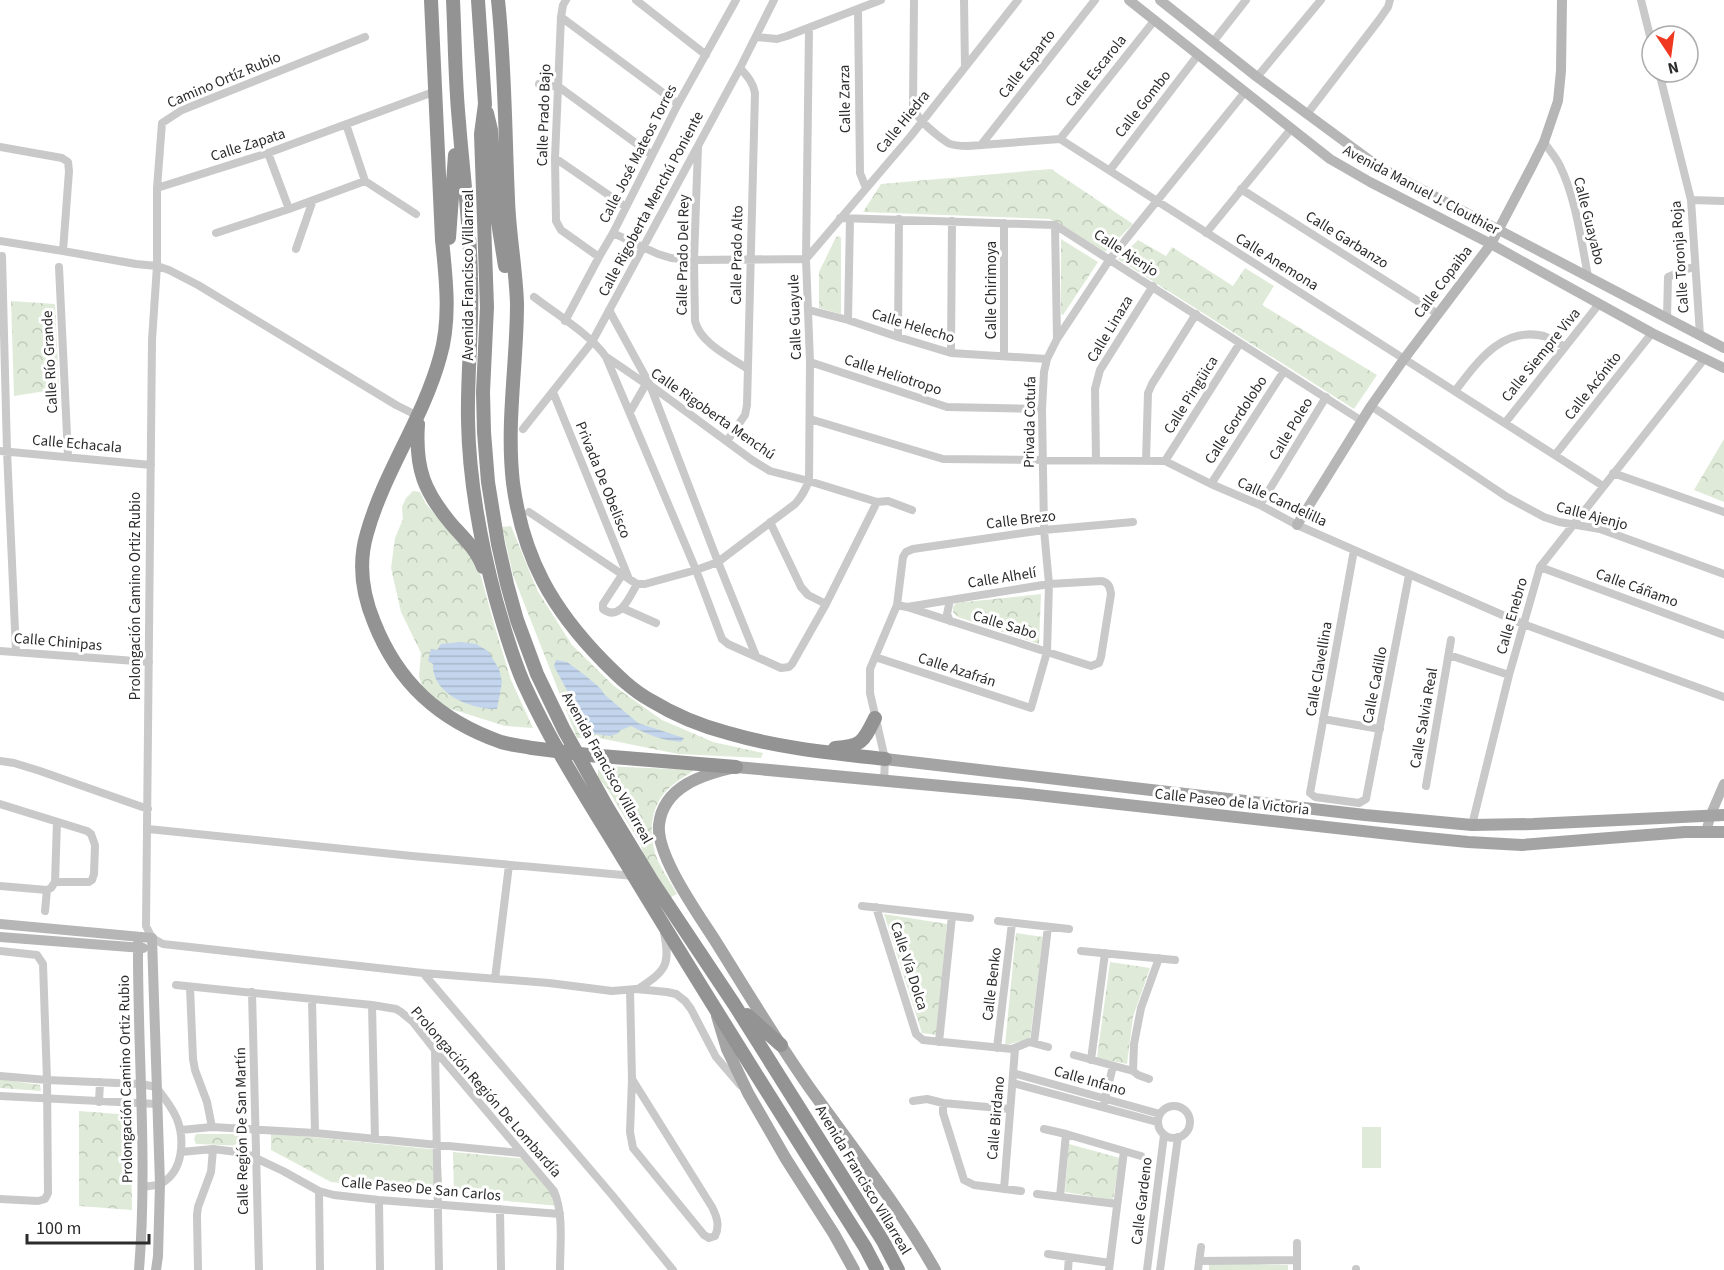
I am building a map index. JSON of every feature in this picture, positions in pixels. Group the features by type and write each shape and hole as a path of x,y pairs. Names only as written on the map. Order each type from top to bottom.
{"highway":[{"path":"431,0 446,315 443,344 433,382 367,531 363,551 362,579 372,617 394,664 413,688 434,707 453,719 502,742 588,755 736,767"},
{"name":"Avenida Francisco Villarreal","path":"453,0 458,117 469,224 471,331 468,419 470,460 474,501 496,600 509,644 538,714 584,795 714,1009 865,1246 877,1270"},
{"name":"Avenida Francisco Villarreal","path":"478,0 485,104 481,134 487,307 483,392 484,432 488,482 507,584 517,620 537,674 564,730 607,807 883,1241 898,1270"},
{"path":"498,0 505,78 508,202 517,302 510,420 513,484 528,546 541,579 556,607 573,629 620,678 649,700 725,733 814,751 885,759"},
{"path":"485,104 491,130 496,216 516,330"},
{"path":"445,273 458,117"},
{"path":"418,416 418,457 424,483 434,502 480,559 496,600"},
{"path":"814,751 856,745 867,734 875,718"},
{"path":"734,1004 781,1045"}],"main road":[{"name":"Calle Paseo de la Victoria","path":"885,759 1365,815 1472,825 1724,815"},
{"name":"Calle Paseo de la Victoria","path":"736,767 1019,793 1468,842 1522,845 1685,831 1724,832"},
{"path":"736,767 698,778 667,801 659,826 662,850 693,905 781,1045 904,1219 934,1270"},
{"path":"714,1009 727,1049 748,1093 854,1270"}],"street":[{"name":"Calle Prado Bajo","path":"566,0 561,17 555,158 556,221 561,230 599,257"},
{"path":"636,0 706,55"},
{"name":"Calle José Mateos Torres","path":"565,321 613,233 678,104 736,0"},
{"name":"Calle Rigoberta Menchú Poniente","path":"756,656 648,385 609,310 740,68 774,0"},
{"path":"756,36 777,39 881,0"},
{"path":"914,0 913,106 922,122 949,144 958,146 1060,138"},
{"path":"964,0 965,67"},
{"name":"Calle Hiedra","path":"806,260 922,122 1018,0"},
{"name":"Calle Esparto","path":"981,145 1095,0"},
{"name":"Avenida Manuel J. Clouthier","path":"1129,0 1330,159 1652,333 1724,368"},
{"path":"1213,42 1246,0"},
{"path":"1257,78 1322,0"},
{"path":"1307,114 1379,20 1390,0"},
{"name":"Calle Copaiba","path":"1297,525 1371,406 1491,244 1544,142 1558,101 1561,71 1562,0"},
{"path":"1641,0 1647,24"},
{"name":"Avenida Manuel J. Clouthier","path":"1166,2 1257,78 1379,167 1724,348"},
{"name":"Calle Zarza","path":"858,9 860,173 866,188"},
{"path":"561,17 678,104"},
{"name":"Calle Escarola","path":"1060,138 1154,21"},
{"name":"Calle Guayule","path":"808,29 806,260 810,363 809,481"},
{"name":"Camino Ortíz Rubio","path":"157,266 157,188 162,123 182,110 365,37"},
{"name":"Calle Gombo","path":"1110,170 1198,55"},
{"name":"Calle Prado Alto","path":"727,441 745,415 747,405 755,93 749,78 740,68"},
{"path":"539,84 559,87 652,155"},
{"name":"Calle Toronja Roja","path":"1662,84 1691,200 1700,335"},
{"name":"Calle Zapata","path":"157,188 268,153 346,124 436,85"},
{"name":"Privada Cotufa","path":"1031,708 1047,652 1049,584 1044,530 1042,409 1047,359 1057,339 1110,259 1245,92"},
{"path":"346,124 365,181 416,214"},
{"path":"1206,233 1291,129"},
{"name":"Calle Anemona","path":"1060,138 1603,486"},
{"name":"Calle Guayabo","path":"1544,142 1559,165 1567,184 1588,276"},
{"name":"Calle Prado Del Rey","path":"698,145 694,260 695,321 697,329 707,342 748,369"},
{"path":"0,147 62,158 68,162 63,251"},
{"path":"268,153 289,209"},
{"path":"555,158 626,207"},
{"path":"1371,182 1379,167"},
{"path":"216,233 365,181"},
{"name":"Calle Garbanzo","path":"1241,189 1438,314"},
{"path":"296,249 313,200"},
{"path":"1691,200 1724,201"},
{"name":"Calle Ajenjo","path":"840,218 1055,225 1362,421"},
{"path":"848,320 850,219"},
{"path":"898,338 899,219"},
{"path":"951,353 952,221"},
{"name":"Calle Chirimoya","path":"1004,223 1004,356"},
{"path":"1055,225 1057,339"},
{"path":"613,233 672,258 806,260"},
{"path":"0,241 157,266 169,270 418,416"},
{"path":"2,256 3,451 16,652"},
{"name":"Prolongación Camino Ortiz Rubio","path":"156,1270 160,1184 152,944 146,926 152,340 157,266"},
{"path":"1667,318 1668,276 1695,266"},
{"name":"Calle Río Grande","path":"59,267 68,456"},
{"name":"Calle Linaza","path":"1096,460 1095,389 1097,379 1100,370 1153,286"},
{"path":"534,297 592,342 606,357 696,570 722,639 728,644 781,668 789,667 826,604 876,502"},
{"name":"Calle Siempre Viva","path":"1504,423 1599,304"},
{"path":"524,429 592,342 609,310"},
{"name":"Calle Helecho","path":"809,310 951,353 1047,359"},
{"path":"1146,460 1148,393 1196,314"},
{"name":"Calle Acónito","path":"1555,455 1652,333"},
{"path":"1455,391 1485,353 1498,344 1515,337 1545,336 1564,347"},
{"name":"Calle Pingüica","path":"1165,461 1240,343"},
{"name":"Calle Rigoberta Menchú","path":"606,357 770,471 876,502 888,501 912,510"},
{"name":"Calle Enebro","path":"1472,825 1509,675 1540,567 1705,358"},
{"name":"Calle Heliotropo","path":"810,363 947,407 1042,409"},
{"name":"Calle Gordolobo","path":"1211,484 1284,371"},
{"path":"630,412 648,385"},
{"name":"Privada De Obelisco","path":"553,392 625,577"},
{"name":"Calle Poleo","path":"1260,505 1326,397"},
{"name":"Calle Ajenjo","path":"1371,406 1507,497 1544,517 1600,529 1724,574"},
{"name":"Calle Candelilla","path":"810,419 943,459 1165,461 1260,505 1297,525 1523,624 1724,697"},
{"name":"Calle Echacala","path":"3,451 151,465"},
{"path":"1613,473 1724,512"},
{"path":"529,512 625,577 637,584 645,584 718,562 801,498 809,481"},
{"path":"771,522 801,587 808,595 826,604"},
{"name":"Calle Brezo","path":"897,605 901,562 906,552 913,549 1044,530 1133,522"},
{"name":"Calle Clavellina","path":"1354,550 1310,793 1315,797 1359,803 1366,799"},
{"name":"Calle Cáñamo","path":"1540,567 1724,635"},
{"name":"Calle Cadillo","path":"1366,799 1409,575"},
{"path":"625,577 603,607 610,613 622,608 637,584"},
{"name":"Calle Alhelí","path":"907,607 1049,584 1102,581 1110,587 1111,594 1101,657"},
{"path":"950,600 947,614 950,621"},
{"path":"884,782 885,759 869,682 870,669 897,605"},
{"name":"Calle Sabo","path":"897,605 1090,666 1099,663 1101,657"},
{"path":"622,608 656,622"},
{"name":"Calle Salvia Real","path":"1426,786 1451,640"},
{"name":"Calle Chinipas","path":"0,651 149,662"},
{"name":"Calle Salvia Real","path":"1449,655 1509,675"},
{"name":"Calle Azafrán","path":"875,657 1031,708"},
{"path":"1323,719 1380,729"},
{"path":"0,761 40,771 148,809"},
{"path":"1706,832 1724,784"},
{"path":"0,806 91,834 94,845 92,880 85,883 55,882"},
{"path":"0,886 47,890 51,888 55,882 57,822"},
{"path":"148,829 634,876"},
{"path":"495,979 509,865"},
{"path":"45,911 47,890"},
{"name":"Calle Vía Dolca","path":"862,906 970,918"},
{"name":"Calle Vía Dolca","path":"876,907 916,1034 924,1040 939,1042 951,916"},
{"path":"998,921 1069,930"},
{"name":"Calle Benko","path":"998,1048 1012,923"},
{"path":"0,924 152,944 423,973 549,983 612,991 633,990 676,994 691,1009 716,1057 748,1093"},
{"path":"633,990 656,976 666,964 667,947 662,924"},
{"path":"138,942 146,926"},
{"path":"1034,1043 1048,927"},
{"path":"0,937 138,942"},
{"name":"Prolongación Camino Ortiz Rubio","path":"138,942 143,1187 139,1270"},
{"path":"0,951 34,954 42,960 47,1080 48,1196 38,1201 0,1199"},
{"path":"1081,951 1175,960"},
{"path":"1091,1060 1105,953"},
{"path":"1133,1071 1134,1044 1141,1008 1159,958"},
{"path":"423,973 673,1270"},
{"name":"Prolongación Región De Lombardía","path":"176,985 372,1005 401,1012 413,1022 554,1191 560,1214 560,1270"},
{"path":"190,987 193,1059 207,1102 212,1127"},
{"path":"632,1079 712,1207 718,1223 715,1236 709,1238 704,1235 633,1149 630,1132 633,990"},
{"name":"Calle Región De San Martín","path":"252,992 259,1270"},
{"path":"312,999 315,1133"},
{"path":"372,1005 375,1139"},
{"path":"939,1042 1015,1049 1026,1042 1048,1047"},
{"name":"Calle Birdano","path":"1004,1189 1015,1049"},
{"path":"435,1050 440,1270"},
{"path":"1074,1055 1133,1071 1149,1078"},
{"path":"1104,1103 1113,1066"},
{"name":"Calle Infano","path":"1013,1073 1104,1103"},
{"path":"0,1076 141,1084 156,1087 173,1111 181,1130 182,1152 173,1172 160,1184 143,1187"},
{"path":"99,1102 100,1082"},
{"name":"Calle Infano","path":"1013,1083 1159,1118"},
{"path":"0,1096 157,1104"},
{"path":"913,1101 927,1099 943,1103 1010,1109"},
{"path":"943,1103 943,1113 964,1180 974,1185 1021,1191"},
{"path":"1170,1106 1178,1106 1185,1110 1189,1118 1189,1126 1185,1133 1172,1138 1164,1135 1160,1130 1159,1118 1170,1106"},
{"path":"181,1130 212,1127 315,1133 521,1153"},
{"path":"1044,1129 1141,1156"},
{"path":"1060,1197 1066,1134"},
{"name":"Calle Gardeno","path":"1147,1270 1164,1135"},
{"name":"Calle Gardeno","path":"1160,1270 1178,1137"},
{"path":"198,1270 197,1215 211,1172 213,1149"},
{"name":"Calle Paseo De San Carlos","path":"182,1152 213,1149 256,1157 319,1191 334,1195 560,1214"},
{"path":"1048,1254 1110,1267 1124,1151"},
{"path":"319,1191 320,1270"},
{"path":"1037,1194 1117,1204"},
{"path":"379,1200 380,1270"},
{"path":"500,1209 501,1270"},
{"path":"1297,1244 1297,1270"},
{"path":"1201,1247 1199,1266 1297,1260"},
{"path":"1068,1270 1069,1257"}],"green space":[{"path":"1051,169 1133,224 1105,252 1050,219 863,212 881,184"},
{"path":"836,237 841,238 841,314 819,308 819,272"},
{"path":"1061,239 1098,262 1063,315 1061,314"},
{"path":"1138,240 1166,256 1172,247 1233,286 1245,268 1274,286 1262,305 1377,375 1354,409 1118,259"},
{"path":"11,301 55,304 59,389 14,396"},
{"path":"1724,439 1724,502 1694,490"},
{"path":"413,491 420,492 426,504 477,562 511,680 533,728 505,726 445,707 422,686 419,676 421,653 401,612 391,568 395,538 403,519 402,507 406,498"},
{"path":"511,526 537,590 572,645 614,686 662,720 713,742 763,753 761,758 678,754 599,738 577,738 513,575 502,527"},
{"path":"1041,594 1039,644 958,617 953,612 956,603"},
{"path":"603,766 694,770 670,787 661,797 652,824 655,852 677,894 671,897 645,858 640,843 607,788 598,778 598,770"},
{"path":"884,914 947,924 937,1035 922,1033"},
{"path":"1016,933 1043,937 1030,1039 1005,1045"},
{"path":"1110,962 1150,968 1133,1017 1127,1064 1097,1058"},
{"path":"0,1079 40,1085 41,1091 0,1088"},
{"path":"79,1111 131,1115 132,1210 79,1206"},
{"path":"1362,1127 1381,1127 1381,1168 1362,1168"},
{"path":"271,1133 440,1150 443,1195 331,1182 271,1150"},
{"path":"196,1134 248,1134 248,1146 196,1144 194,1139"},
{"path":"1069,1144 1120,1158 1113,1200 1065,1192"},
{"path":"453,1152 527,1159 557,1194 559,1206 454,1196"},
{"path":"1209,1263 1288,1265 1288,1270 1209,1270"}],"water":[{"path":"461,642 476,644 488,651 499,669 502,682 497,709 476,707 455,698 446,692 434,675 433,664 428,661 431,649 437,650 441,644"},
{"path":"556,660 567,662 586,676 638,723 684,738 681,742 667,740 631,726 609,736 581,734 578,730 578,711 554,666"}]}
